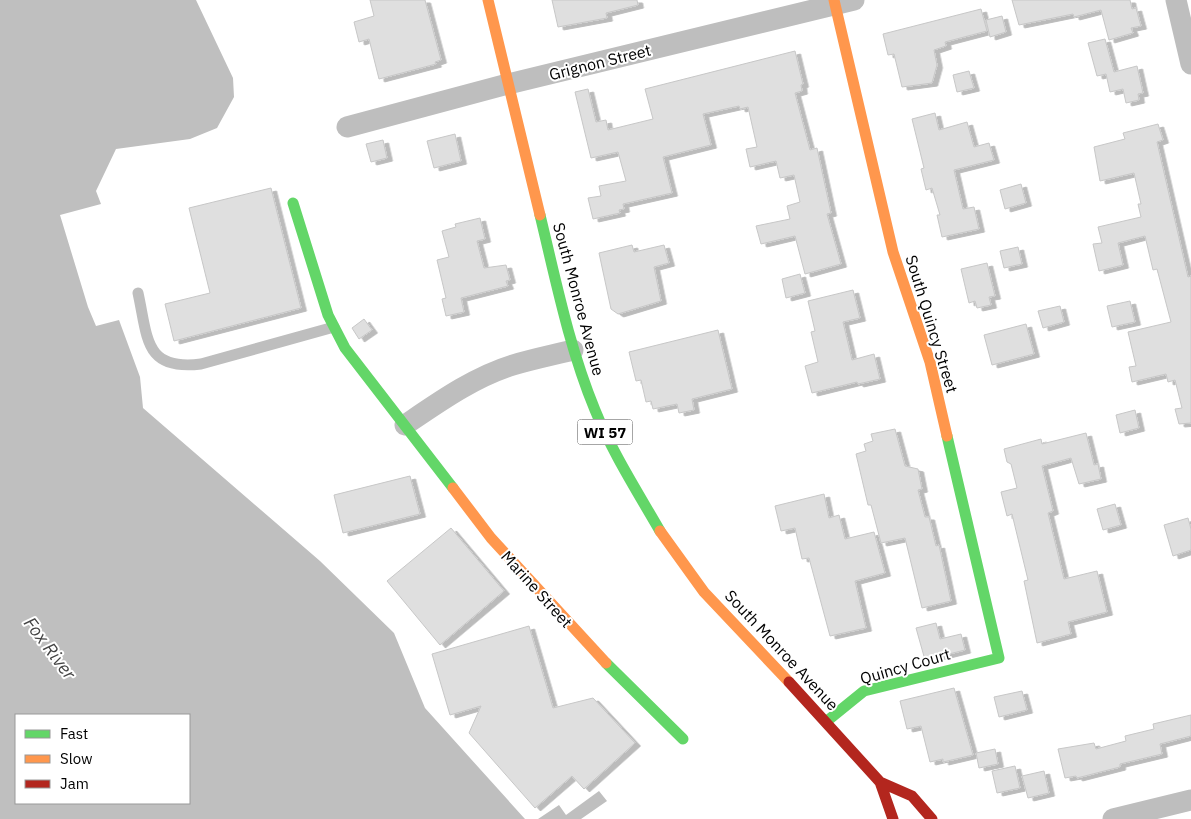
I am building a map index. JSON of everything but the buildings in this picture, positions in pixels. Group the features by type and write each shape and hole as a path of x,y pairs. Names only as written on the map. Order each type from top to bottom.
{"street":[{"name":"South Monroe Avenue","path":"488,0 573,350 595,410 616,456 640,500 667,542 704,592 827,721 880,782 893,819"},
{"path":"1176,0 1191,64"},
{"name":"Grignon Street","path":"347,127 508,84 841,2"},
{"name":"South Quincy Street","path":"841,2 893,252 930,362 999,658"},
{"name":"Marine Street","path":"293,203 328,314 345,348 491,538 587,644 683,739"},
{"path":"405,425 446,398 485,376 513,365 573,350"},
{"name":"Quincy Court","path":"827,721 864,691 999,658"},
{"name":"South Monroe Avenue","path":"880,782 912,796 932,819"},
{"path":"1113,819 1191,800"}],"lane":[{"path":"138,293 150,344 156,354 168,364 184,366 201,364 334,327"}],"water":[{"name":"Fox River","path":"0,0 196,0 233,78 234,97 217,128 190,139 116,149 96,191 101,204 60,215 88,307 96,326 119,320 140,377 143,408 320,561 394,633 425,708 525,819 0,819"},
{"path":"599,791 607,801 581,819 538,819 559,805 566,815"}],"traffic: fast":[{"path":"293,203 328,315 345,348 453,488"},
{"path":"540,215 564,314 595,410 625,471 660,531"},
{"path":"827,721 864,691 999,658 947,436"},
{"path":"606,663 683,739"}],"traffic: slow":[{"path":"488,0 540,215"},
{"path":"834,0 893,252 930,362 947,436"},
{"path":"453,488 491,538 606,663"},
{"path":"660,531 704,592 789,682"}],"traffic: jam":[{"path":"789,682 880,782 912,796 932,819"},
{"path":"880,782 893,819"}]}
